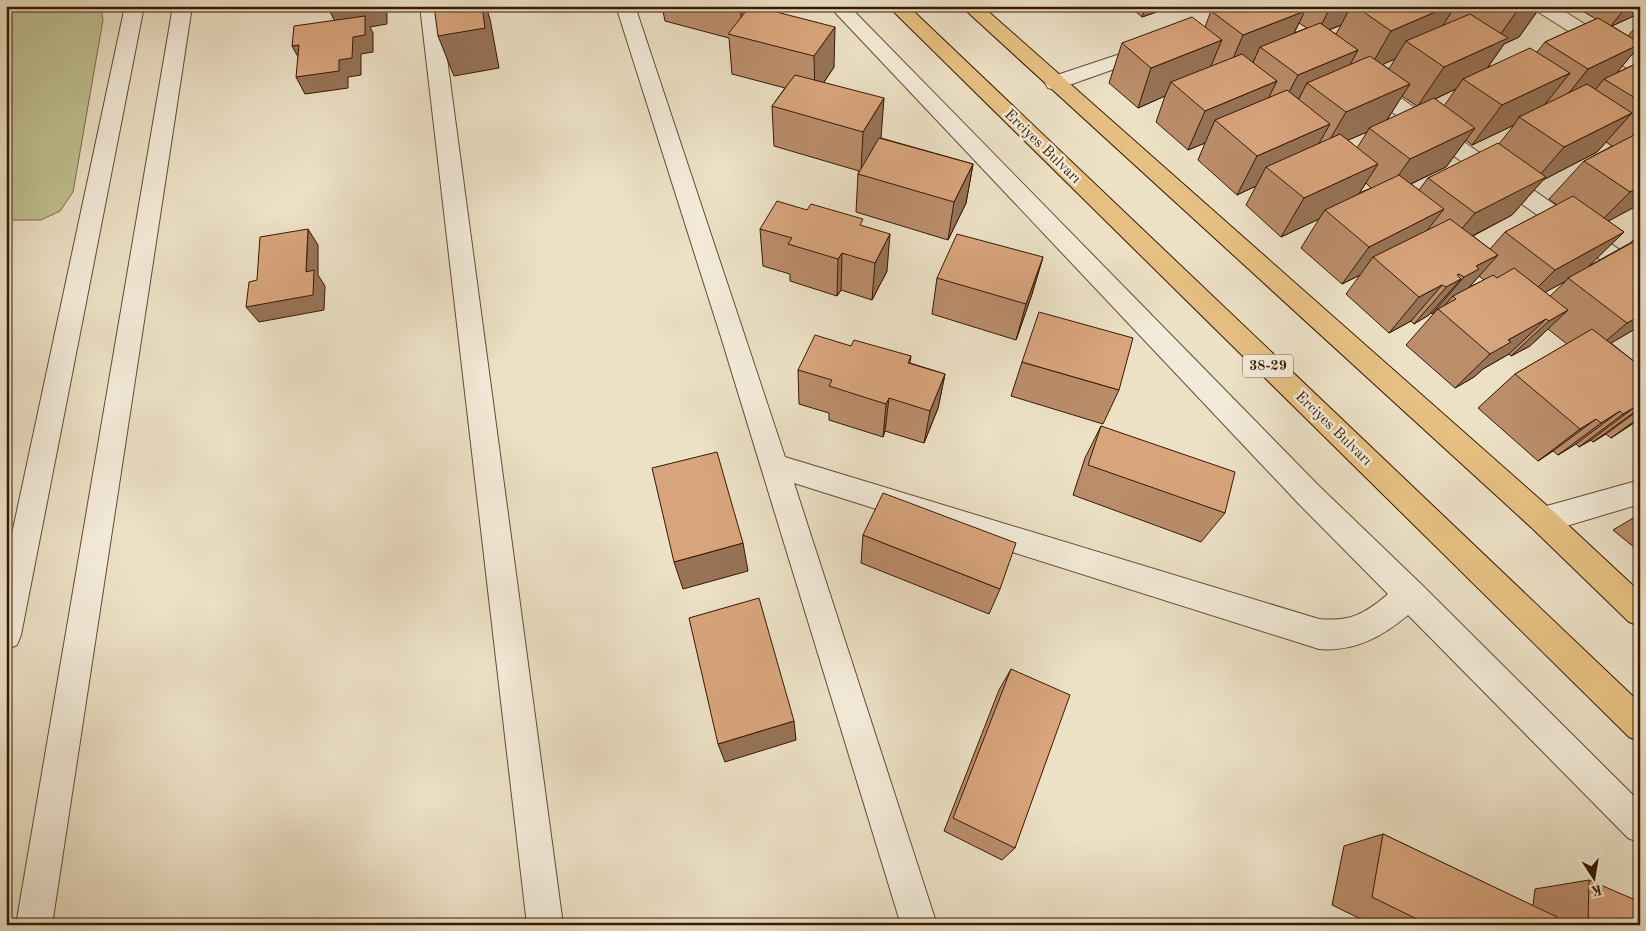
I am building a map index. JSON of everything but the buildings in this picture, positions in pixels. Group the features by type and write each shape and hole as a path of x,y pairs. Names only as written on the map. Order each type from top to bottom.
{"highway":[{"name":"Erciyes Bulvarı","path":"897,6 1640,726"},
{"path":"970,6 1544,520 1640,612"}],"street":[{"path":"6,635 135,6"},
{"path":"34,925 183,6"},
{"path":"430,6 545,925"},
{"path":"625,6 774,465 919,925"},
{"path":"838,6 1136,313 1308,494 1640,826"},
{"path":"1542,6 1640,68"},
{"path":"1055,84 1168,44"},
{"path":"1350,73 1640,276"},
{"path":"774,465 1319,634 1333,636 1356,631 1386,616 1410,594"},
{"path":"1544,520 1640,492"}],"green space":[{"path":"43,6 93,6 101,8 103,20 73,192 60,211 41,220 6,220 6,12"}]}
